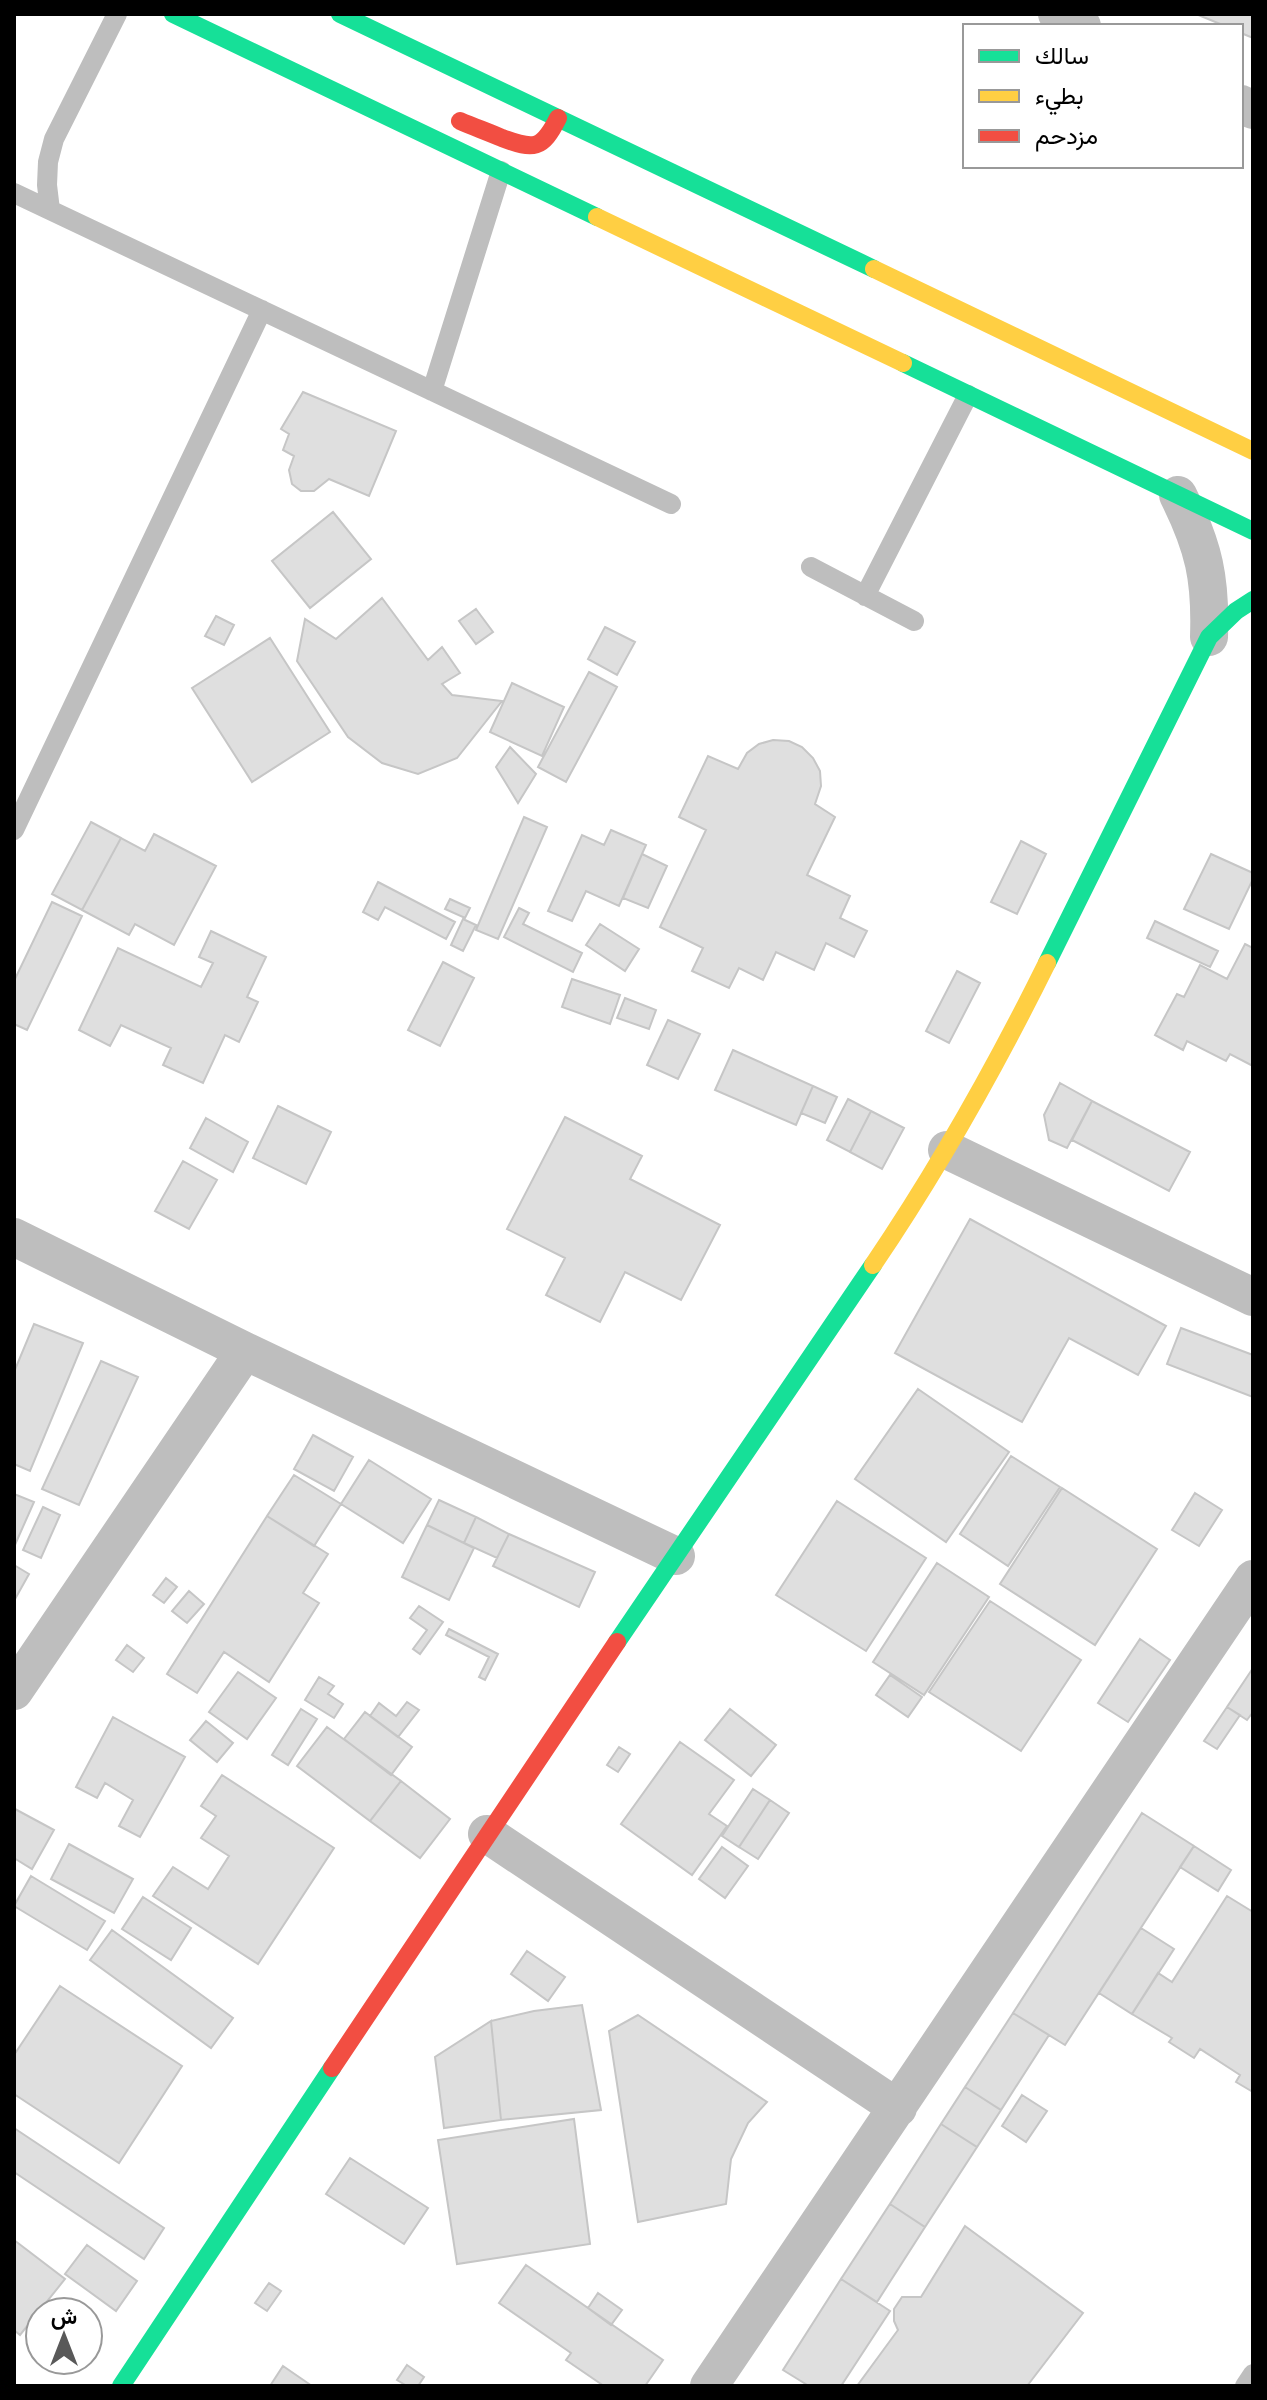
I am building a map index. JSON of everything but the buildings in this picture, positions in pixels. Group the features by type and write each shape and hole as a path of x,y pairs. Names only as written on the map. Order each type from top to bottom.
{"main road":[{"path":"173,14 1253,531"},
{"path":"340,14 1253,451"},
{"path":"368,108 412,106"},
{"path":"444,114 525,147 535,147 543,142 558,118"},
{"path":"121,2386 487,1834 883,1251 947,1150 1021,1016 1209,637 1236,611 1253,600"}],"street":[{"path":"1057,14 1078,24"},
{"path":"1178,495 1195,529 1206,563 1211,600 1209,637"},
{"path":"947,1150 1253,1297"},
{"path":"14,1237 245,1351 676,1556"},
{"path":"14,1691 245,1351"},
{"path":"711,2385 1253,1579"},
{"path":"487,1834 898,2108"}],"lane":[{"path":"50,210 48,162 54,139 117,14"},
{"path":"432,391 501,171"},
{"path":"14,193 671,504"},
{"path":"14,830 262,310"},
{"path":"865,596 968,395"},
{"path":"811,567 914,621"},
{"path":"1245,2386 1253,2374"}],"traffic: fast":[{"path":"173,14 597,217"},
{"path":"340,14 874,269"},
{"path":"903,363 1253,531"},
{"path":"1047,963 1209,637 1236,611 1253,600"},
{"path":"617,1642 873,1265"},
{"path":"121,2386 332,2068"}],"traffic: slow":[{"path":"597,217 903,363"},
{"path":"874,269 1253,451"},
{"path":"873,1265 965,1117 1047,963"}],"traffic: jam":[{"path":"460,121 513,142 530,145 542,142 558,118"},
{"path":"332,2068 617,1642"}]}
